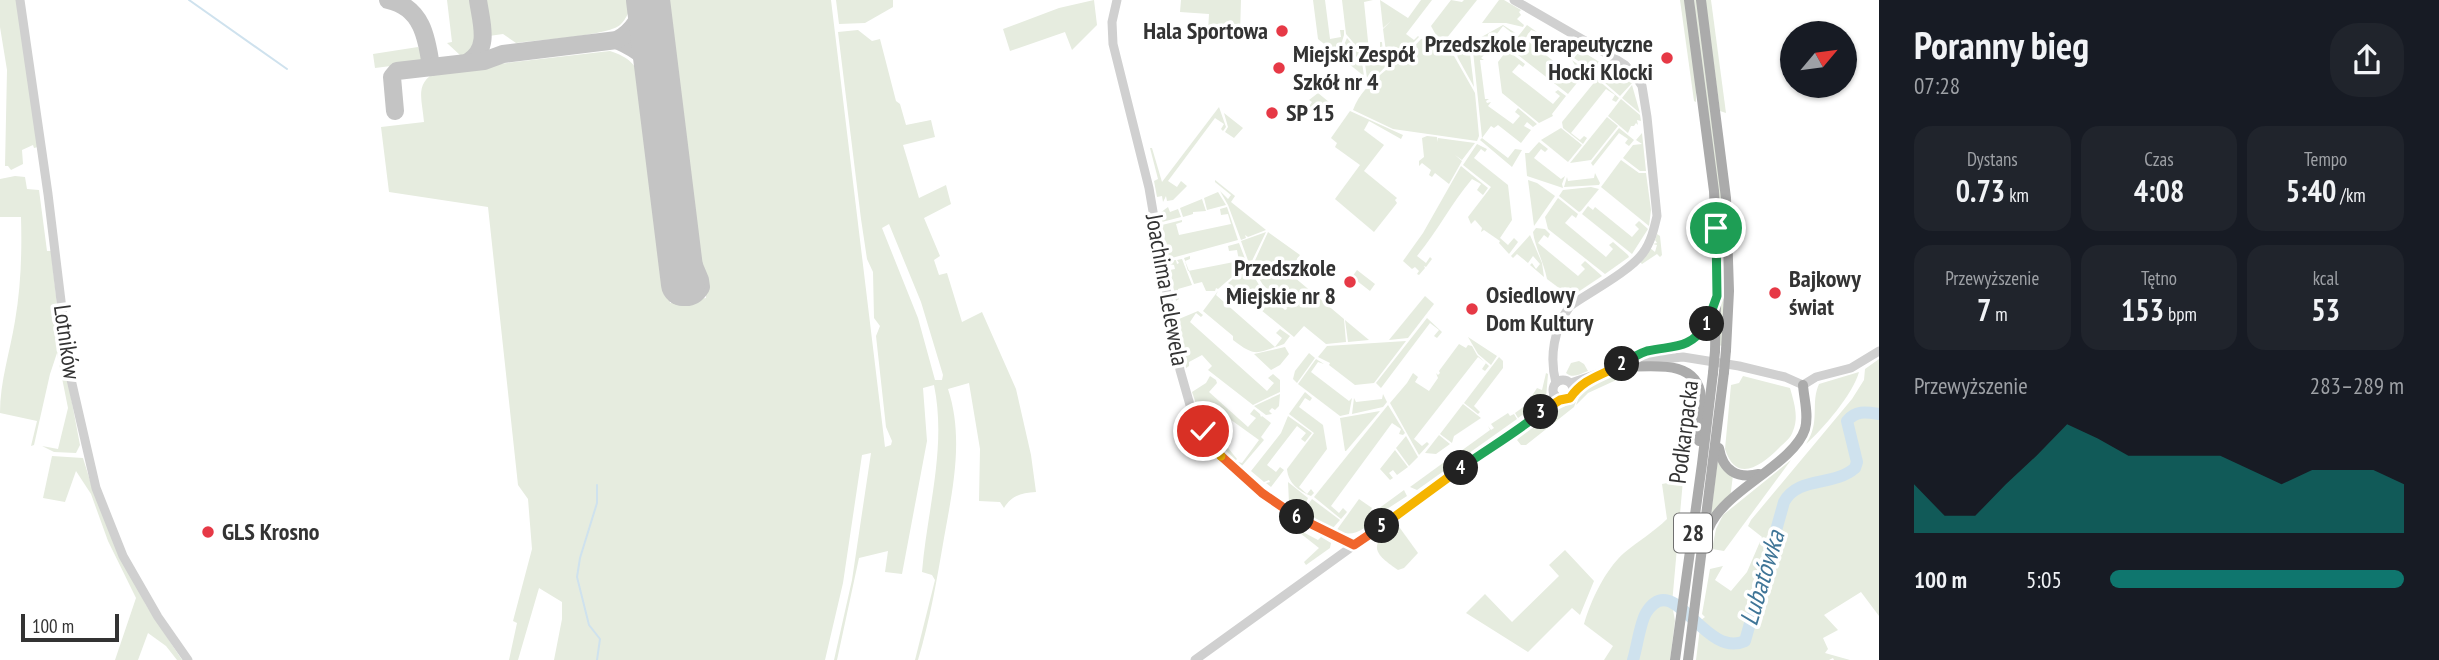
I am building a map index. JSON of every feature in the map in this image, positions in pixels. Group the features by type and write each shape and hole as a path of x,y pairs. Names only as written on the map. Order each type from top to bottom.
{"main road":[{"name":"Podkarpacka","path":"1689,0 1714,191 1720,350"},
{"name":"Podkarpacka","path":"1688,660 1717,436 1718,372 1728,291 1726,198 1701,0"},
{"path":"1618,367 1645,352 1671,349 1690,342 1709,321 1717,296"},
{"path":"1618,367 1679,368 1696,382 1701,397 1699,441 1702,464"},
{"name":"Podkarpacka","path":"1675,659 1702,464 1718,372"},
{"path":"1704,544 1710,523 1718,512 1791,450 1801,437 1806,414 1802,385"},
{"path":"1717,436 1721,459 1730,471 1741,476 1762,474"}],"street":[{"name":"Lotników","path":"20,0 47,185 70,374 96,488 123,556 158,617 188,660"},
{"name":"Joachima Lelewela","path":"1117,0 1112,22 1113,44 1149,188 1180,370 1190,405 1215,450 1241,475 1292,514 1354,545"},
{"path":"1195,660 1541,412 1558,397 1570,398 1566,384 1554,374 1554,345 1559,324 1570,306 1637,260 1647,246 1657,216 1642,86 1625,65 1514,0"},
{"path":"1558,397 1553,387 1643,360 1683,357 1785,377 1802,385 1816,377 1851,368 1879,351"}],"shaded area":[{"path":"0,0 17,0 38,147 34,148 33,145 22,150 23,164 11,170 5,166 7,70 0,27"},
{"path":"447,0 473,0 478,34 475,49 469,54 461,56 447,43 452,42"},
{"path":"485,0 632,0 625,20 613,29 587,35 516,43 503,34 489,36"},
{"path":"662,0 831,0 885,447 891,445 892,441 886,427 876,336 880,326 874,318 873,272 867,259 861,219 838,32 858,30 872,41 880,39 896,101 900,104 906,125 931,120 935,137 903,145 919,198 946,185 951,204 924,218 940,256 934,260 939,275 947,273 962,322 982,312 1016,389 1031,455 1036,492 1017,495 1004,508 1000,502 979,501 980,449 969,383 948,389 953,407 956,444 953,482 933,599 918,660 915,660 935,580 932,575 922,572 937,456 934,385 923,388 927,441 902,574 885,572 888,551 859,558 837,660 834,660 852,580 871,453 862,455 843,583 825,660 554,660 562,619 562,602 539,588 518,660 509,660 517,623 513,621 532,549 528,499 518,485 488,207 389,192 381,127 424,122 422,86 438,71 610,51 631,62 643,83 670,303 706,298 703,270 692,243","holes":["889,224 921,302 943,375 942,380 935,380 918,318 882,228"]},
{"path":"836,0 893,0 893,7 865,23 839,24"},
{"path":"1094,0 1097,25 1072,50 1065,32 1010,51 1003,29 1059,8"},
{"path":"1181,0 1241,0 1240,34 1208,32 1209,14 1180,12"},
{"path":"1313,0 1325,0 1330,39 1341,37 1340,30 1344,30 1338,55 1318,39"},
{"path":"1342,0 1373,0 1364,2 1369,51 1380,50 1382,42 1383,53 1364,55 1346,34"},
{"path":"1380,0 1408,18 1421,0 1432,0 1406,34 1414,40 1419,37 1405,51 1386,52 1383,29 1391,21 1383,28"},
{"path":"1451,0 1477,0 1446,39 1454,46 1458,41 1462,45 1457,51 1436,35 1431,26"},
{"path":"1499,0 1521,10 1517,19 1523,27 1506,23 1482,23"},
{"path":"1680,0 1685,0 1696,81 1696,102 1694,101"},
{"path":"1694,0 1697,0 1721,185 1724,274 1722,346 1719,345 1721,317"},
{"path":"1705,0 1711,0 1726,113 1720,111"},
{"path":"1503,25 1517,34 1513,39 1509,37 1512,33 1503,26 1482,53 1484,55 1481,58 1484,60 1480,60 1485,99 1489,99 1487,103 1491,102 1488,106 1513,124 1520,116 1515,112 1518,108 1537,124 1533,127 1527,122 1524,126 1531,130 1521,143 1498,125 1494,128 1491,126 1482,138 1473,51 1467,45"},
{"path":"1527,25 1537,32 1531,30 1525,39 1569,73 1575,65 1572,60 1589,73 1586,77 1585,72 1580,69 1577,74 1581,78 1568,94 1509,48"},
{"path":"1435,37 1455,53 1446,54 1454,56 1475,93 1479,136 1477,141 1393,129 1353,110 1374,80 1421,39"},
{"path":"1347,38 1361,55 1364,76 1339,56"},
{"path":"1464,46 1470,54 1474,87 1457,55"},
{"path":"418,47 423,62 375,68 373,54"},
{"path":"1507,50 1525,64 1523,67 1519,64 1512,72 1553,104 1560,96 1555,92 1558,90 1566,96 1553,116 1539,123 1502,93 1498,62"},
{"path":"1580,50 1601,63 1594,72 1574,58"},
{"path":"1383,55 1385,67 1368,85 1364,57"},
{"path":"1609,65 1615,67 1632,83 1620,96 1606,81 1604,83 1597,78 1610,77 1610,73 1605,69"},
{"path":"1597,79 1619,98 1616,102 1612,100 1615,95 1606,89 1571,133 1580,140 1584,136 1587,138 1583,144 1563,128 1562,122"},
{"path":"1632,85 1640,113 1622,98"},
{"path":"1318,93 1329,102 1329,108 1319,118 1308,108 1312,102 1309,100"},
{"path":"1621,99 1640,115 1641,121 1637,120 1638,125 1636,123 1631,126 1628,133 1608,116"},
{"path":"1219,107 1226,127 1223,131 1221,129 1224,124 1215,118 1168,181 1177,187 1181,181 1187,186 1173,200 1167,201 1166,196 1163,202 1162,196 1157,197 1154,181 1158,179 1150,148 1162,182"},
{"path":"1350,111 1403,135 1401,139 1369,121 1364,130 1384,145 1364,171 1397,198 1397,203 1374,232 1335,199 1360,165 1335,147 1337,143 1331,138"},
{"path":"1224,113 1243,128 1234,138 1225,132 1228,127"},
{"path":"1607,117 1618,126 1591,160 1570,163"},
{"path":"1561,128 1582,145 1568,162 1541,140"},
{"path":"1619,128 1634,140 1629,146 1625,143 1628,139 1619,133 1593,166 1591,163"},
{"path":"1642,133 1646,171 1640,171 1623,158 1633,145 1642,144 1636,140"},
{"path":"1437,137 1438,142 1438,138 1475,143 1462,160 1455,155 1462,161 1449,184 1435,173 1432,177 1429,175 1431,170 1422,163 1419,166 1419,161 1424,157 1422,138"},
{"path":"1482,138 1508,158 1515,149 1522,150 1512,167 1480,140"},
{"path":"1539,142 1548,149 1545,152 1541,149 1534,158 1561,179 1565,176 1563,188 1527,176 1525,153 1529,153"},
{"path":"1477,144 1487,149 1485,152 1481,149 1474,158 1508,185 1512,220 1500,238 1508,245 1514,238 1518,242 1509,254 1500,241 1484,230 1481,232 1482,228 1475,220 1471,224 1468,217 1491,187 1463,165"},
{"path":"1621,160 1639,173 1646,173 1651,210 1649,226 1601,187"},
{"path":"1461,166 1488,188 1483,195 1477,190 1481,184 1472,179 1464,189 1417,256 1426,263 1430,257 1432,259 1419,275 1415,267 1412,269 1403,261 1423,233"},
{"path":"1595,173 1599,185 1564,187 1567,177 1568,181 1594,178"},
{"path":"25,177 27,189 39,190 47,251 51,251 62,350 80,445 76,453 54,452 42,446 58,449 68,408 57,353 34,445 31,446 37,421 0,413 3,378 20,282 21,217 0,217 0,179"},
{"path":"1215,180 1235,196 1231,202 1266,230 1248,237 1245,235 1246,238 1241,240 1220,191 1228,199 1231,195"},
{"path":"1528,180 1555,196 1534,226"},
{"path":"1591,187 1599,189 1579,212 1559,196 1563,190"},
{"path":"1218,192 1226,205 1207,210 1204,198"},
{"path":"1558,198 1578,214 1576,218 1572,215 1565,223 1606,257 1613,249 1609,245 1613,242 1629,257 1605,274 1548,229 1545,217"},
{"path":"1202,199 1206,211 1193,212 1183,217 1180,208"},
{"path":"1588,206 1593,210 1595,207 1632,237 1639,229 1635,225 1639,221 1648,229 1632,254 1582,214"},
{"path":"1168,207 1170,212 1178,209 1181,217 1162,222 1160,213"},
{"path":"1227,207 1238,240 1168,259 1162,225 1182,220 1176,224 1179,235 1231,224 1228,214 1221,215 1220,209"},
{"path":"1536,228 1545,229 1550,234 1548,238 1544,235 1538,243 1578,276 1585,269 1581,265 1585,261 1602,276 1566,300 1562,295 1563,291 1547,279 1534,238 1533,232"},
{"path":"1266,232 1250,265 1250,266 1241,241"},
{"path":"1268,232 1300,255 1288,272 1344,319 1346,342 1326,344 1304,326 1294,337 1228,283 1248,267 1261,288 1287,309 1263,285 1252,267"},
{"path":"1657,234 1660,236 1662,255 1660,257 1657,254 1642,264 1640,262 1650,248 1655,252 1657,245 1653,244 1657,243"},
{"path":"1530,235 1542,263 1544,277 1530,265 1532,263 1536,269 1540,264 1533,256 1528,263 1517,254 1513,258 1511,256"},
{"path":"1239,243 1247,264 1215,291 1206,291 1202,282 1194,284 1189,271 1239,261 1237,250 1229,251 1228,246"},
{"path":"1182,259 1192,285 1178,289 1179,299 1176,301 1170,270 1175,269 1168,261 1176,260 1177,264 1177,260"},
{"path":"1357,270 1375,284 1370,291 1352,277"},
{"path":"1218,291 1216,295 1275,347 1252,352 1233,340 1233,336 1203,311"},
{"path":"1425,296 1434,304 1408,338 1389,340"},
{"path":"1198,311 1203,315 1201,317 1196,313 1190,322 1267,391 1274,383 1268,378 1273,374 1280,380 1280,392 1253,405 1208,370 1212,366 1202,355 1189,362 1186,368 1179,319"},
{"path":"1427,318 1442,332 1437,338 1434,336 1439,330 1430,323 1381,388 1376,383"},
{"path":"1345,320 1369,340 1348,342"},
{"path":"1280,329 1290,336 1284,344 1275,347 1282,338 1276,333"},
{"path":"1468,337 1497,356 1491,365 1478,354"},
{"path":"1406,341 1374,383 1355,385 1329,365 1330,363 1318,357 1327,346"},
{"path":"1459,344 1466,348 1468,345 1472,346 1485,362 1478,357 1414,439 1422,446 1427,442 1429,444 1419,455 1390,403 1413,373 1418,377 1415,382 1429,391 1438,378 1436,373 1440,373"},
{"path":"1285,347 1289,354 1280,365 1271,370 1254,354"},
{"path":"1309,353 1315,358 1297,383 1293,379 1295,371"},
{"path":"1499,357 1503,361 1503,368 1474,406 1480,412 1478,414 1464,403"},
{"path":"1316,359 1324,364 1318,362 1311,372 1349,401 1352,398 1349,414 1340,416 1298,384"},
{"path":"1879,359 1879,616 1861,592 1824,615 1838,630 1823,638 1828,649 1825,653 1850,660 1696,660 1701,620 1705,617 1702,614 1710,569 1723,566 1715,580 1731,591 1747,572 1762,537 1748,526 1751,520 1852,399 1864,380 1865,369"},
{"path":"1579,361 1588,371 1574,376 1566,373 1571,363"},
{"path":"1859,372 1837,411 1806,444 1813,428 1819,384"},
{"path":"1546,373 1546,398 1518,418 1515,413 1526,405 1537,388 1542,390"},
{"path":"1623,374 1625,376 1588,393 1576,405 1581,392 1605,379"},
{"path":"1210,376 1217,383 1209,392 1248,427 1256,418 1250,414 1254,409 1271,423 1261,437 1264,440 1241,467 1238,462 1242,463 1259,440 1227,417 1215,432 1237,459 1235,461 1221,445 1204,420 1192,392 1206,383"},
{"path":"1743,376 1790,388 1796,415 1795,426 1787,440 1765,461 1742,469 1730,460 1725,449 1731,385 1739,383"},
{"path":"1305,392 1312,398 1310,401 1305,398 1299,407 1323,425 1327,449 1299,487 1307,494 1295,486 1287,469 1314,433 1289,414"},
{"path":"1280,394 1279,406 1269,411 1272,414 1266,415 1254,406"},
{"path":"1383,394 1387,402 1383,407 1352,414 1354,398 1356,402 1382,399"},
{"path":"1578,396 1574,407 1526,445 1521,445 1517,440 1555,411 1574,402"},
{"path":"1463,404 1481,418 1454,436 1452,443 1440,434"},
{"path":"1388,405 1405,433 1399,434 1401,429 1392,423 1331,506 1339,513 1343,508 1347,512 1341,519 1314,497"},
{"path":"1380,411 1346,451 1345,451 1340,418"},
{"path":"1508,413 1510,416 1514,414 1517,419 1417,490 1410,487 1454,455 1462,454 1461,451 1490,430 1488,426 1491,430 1494,428 1491,424"},
{"path":"1288,416 1312,433 1305,442 1301,439 1306,433 1297,426 1267,465 1276,472 1280,467 1284,470 1271,487 1266,483 1270,482 1269,480 1264,482 1251,471 1281,433"},
{"path":"1439,435 1450,444 1436,454 1425,453"},
{"path":"1406,436 1418,457 1409,466 1396,448"},
{"path":"1395,450 1408,467 1397,475 1393,470 1389,473 1393,478 1390,480 1380,469"},
{"path":"52,456 83,458 92,487 146,605 182,660 177,660 166,646 148,633 138,660 115,660 136,598 108,541 91,494 76,471 65,502 43,498"},
{"path":"1718,458 1733,475 1730,499 1711,514"},
{"path":"1791,460 1724,551 1712,549 1716,529 1723,515"},
{"path":"1683,480 1672,604 1675,621 1670,660 1604,660 1613,646 1584,624 1595,595 1617,560 1667,519 1662,484"},
{"path":"1288,482 1308,498 1306,503 1301,503 1305,504 1300,510 1302,507 1297,503 1294,507 1289,503"},
{"path":"1404,490 1407,496 1384,514 1378,509"},
{"path":"1312,499 1340,520 1332,529 1302,513"},
{"path":"1359,499 1372,508 1370,511 1379,518 1354,533 1336,531"},
{"path":"1397,524 1418,553 1404,568 1398,570 1382,557 1377,547 1382,537"},
{"path":"1301,531 1331,543 1330,548 1306,565 1304,562 1319,548 1300,533"},
{"path":"1565,550 1594,581 1580,615 1572,608 1528,652 1466,613 1485,594 1512,622 1559,576 1549,565"}],"waterway":[{"path":"189,0 287,69"},
{"name":"Lubatówka","path":"1633,660 1644,617 1657,602 1668,601 1679,607 1716,638 1730,643 1745,641 1784,502 1798,488 1837,478 1855,468 1857,462 1847,421 1858,413 1879,414"},
{"path":"597,485 597,503 577,577 589,625 600,639 597,660"}],"taxiway":[{"path":"388,0 408,9 421,25 431,67"},
{"path":"468,62 480,50 482,42 478,0"},
{"path":"395,111 392,77 397,71 484,61 503,54 617,40 636,23 645,0"},
{"path":"617,40 643,56 658,82"},
{"path":"675,220 700,280 701,287 690,296 676,295 672,289 679,251"}],"runway":[{"path":"648,0 683,284"}],"place":[{"name":"Hala Sportowa","path":"1282,31"},
{"name":"Przedszkole Terapeutyczne Hocki Klocki","path":"1667,58"},
{"name":"Miejski Zespół Szkół nr 4","path":"1279,68"},
{"name":"SP 15","path":"1272,113"},
{"name":"Przedszkole Miejskie nr 8","path":"1350,282"},
{"name":"Bajkowy świat","path":"1775,293"},
{"name":"Osiedlowy Dom Kultury","path":"1472,309"},
{"name":"GLS Krosno","path":"208,532"}],"route":[{"path":"1203,431 1215,450 1262,493 1314,527 1354,545 1541,412 1560,400 1570,398 1574,390 1591,377 1618,367 1645,352 1680,346 1700,334 1709,321 1717,296 1716,228"}]}
